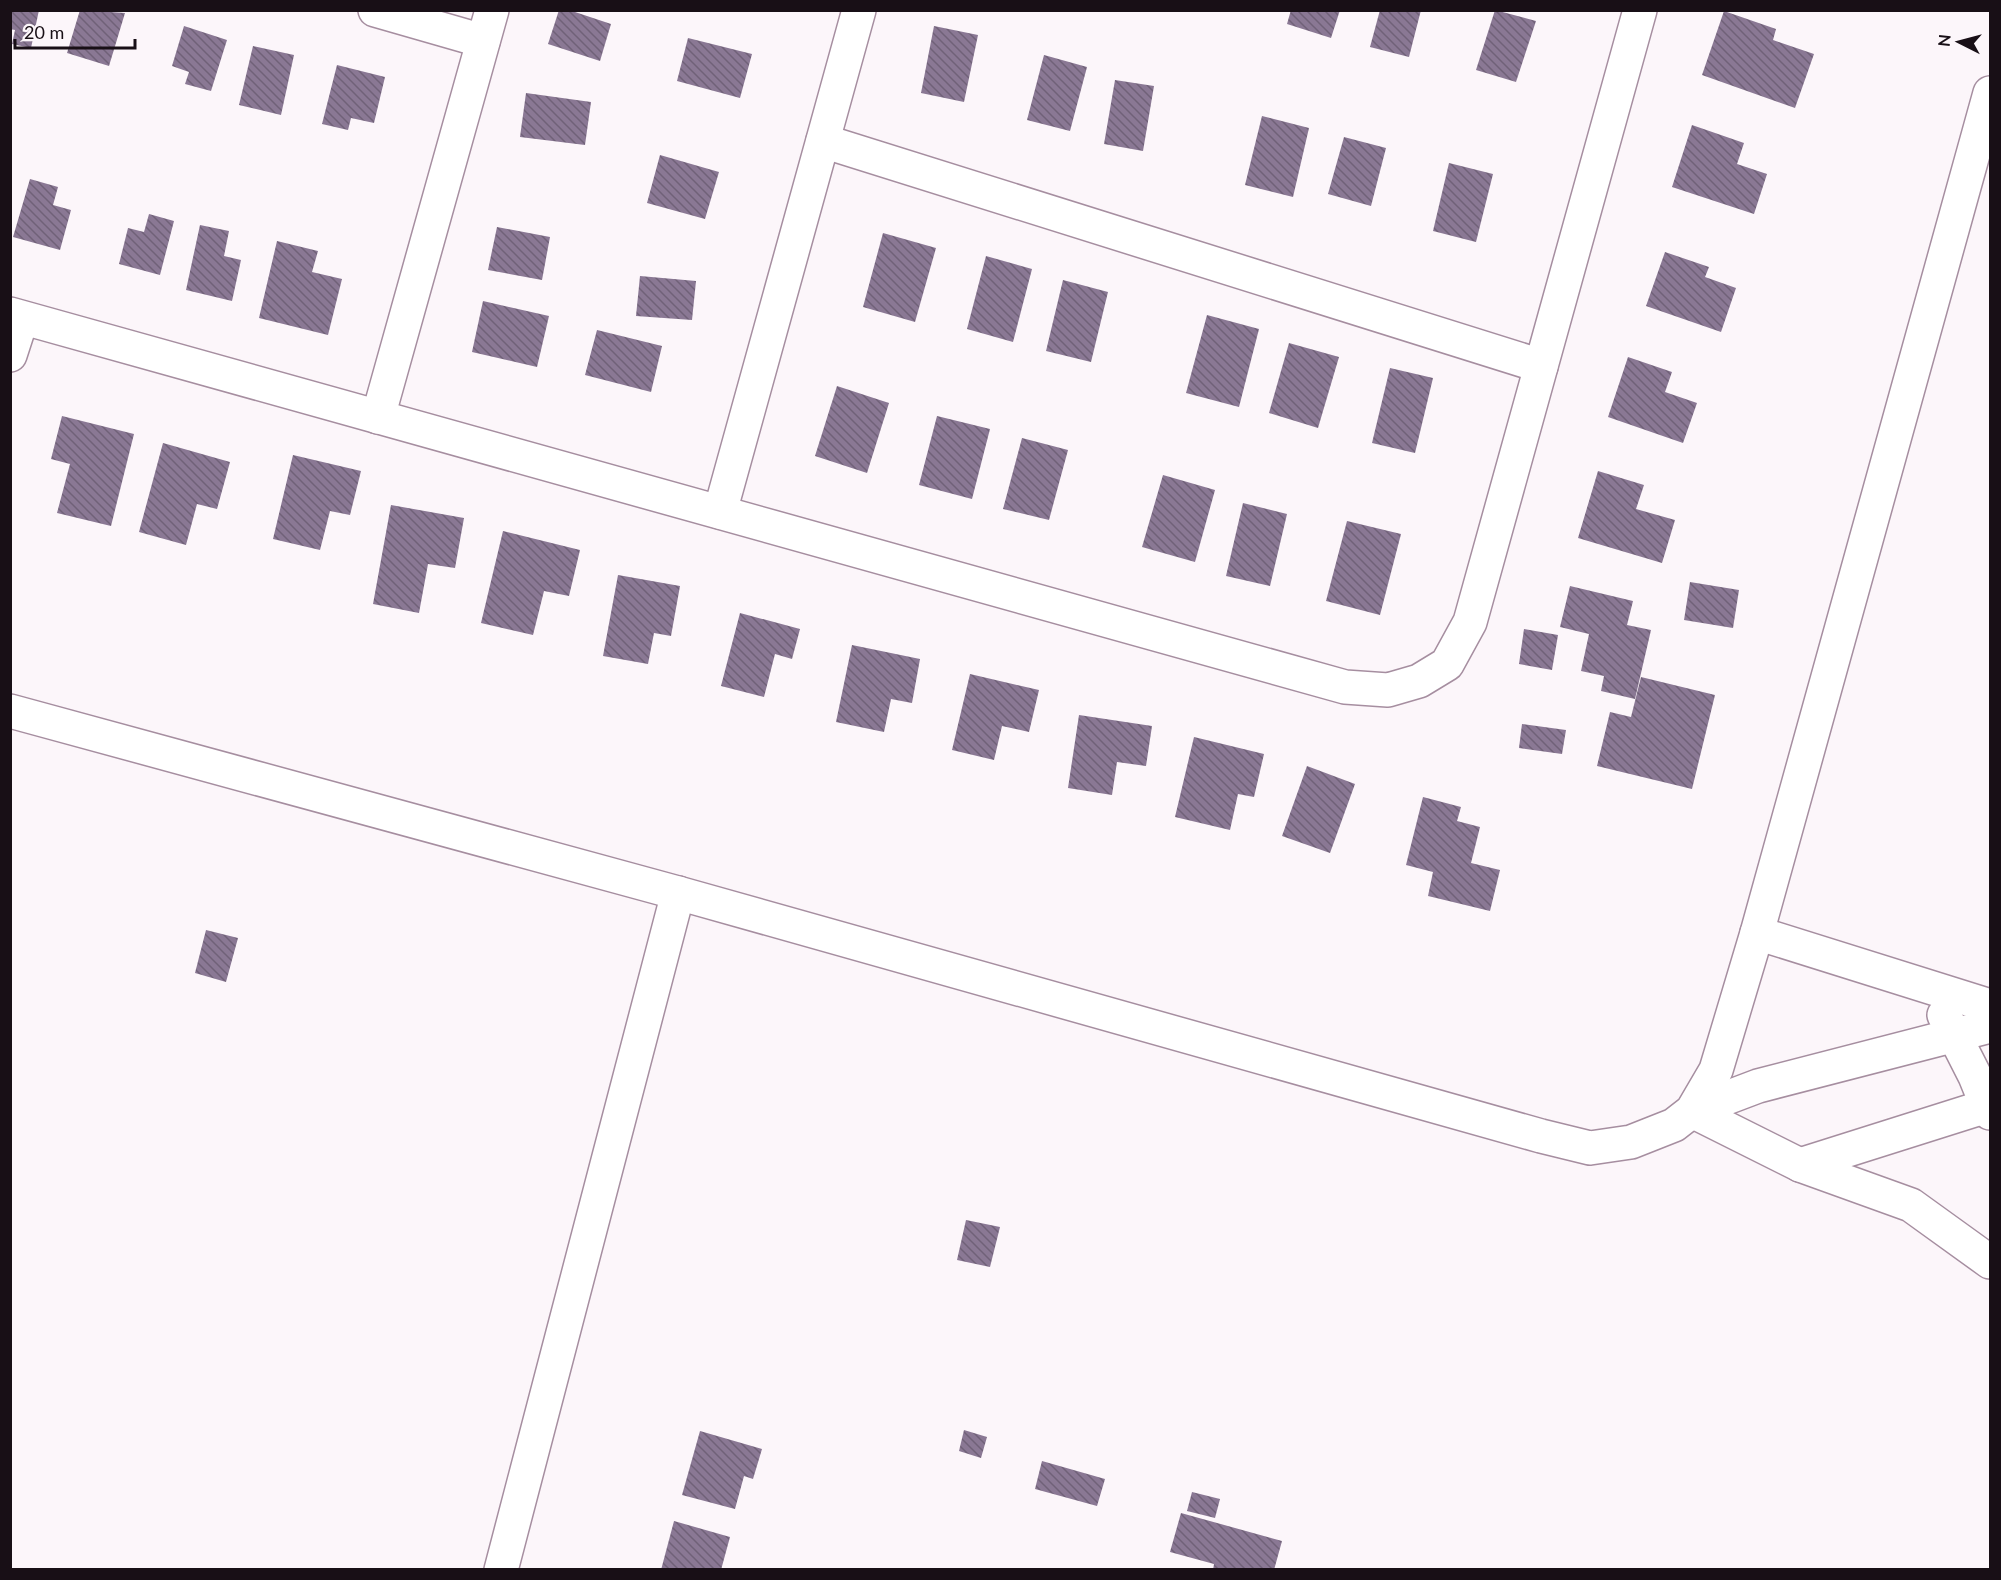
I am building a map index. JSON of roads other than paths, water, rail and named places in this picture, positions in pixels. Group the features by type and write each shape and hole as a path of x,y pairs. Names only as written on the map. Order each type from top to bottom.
{"street":[{"path":"375,10 488,26 378,417"},
{"path":"720,512 859,10"},
{"path":"10,354 16,316 1345,687 1388,690 1419,681 1447,664 1470,622 1640,10"},
{"path":"1692,1111 1716,1070 1757,933 1990,93"},
{"path":"823,141 1541,366"},
{"path":"10,711 678,893 1590,1148 1631,1142 1674,1125 1692,1111 1758,1086 1990,1026"},
{"path":"501,1569 678,893"},
{"path":"1757,933 1990,1006"},
{"path":"1800,1165 1990,1108 1930,988"},
{"path":"1692,1111 1800,1165 1911,1205 1990,1262"}]}
